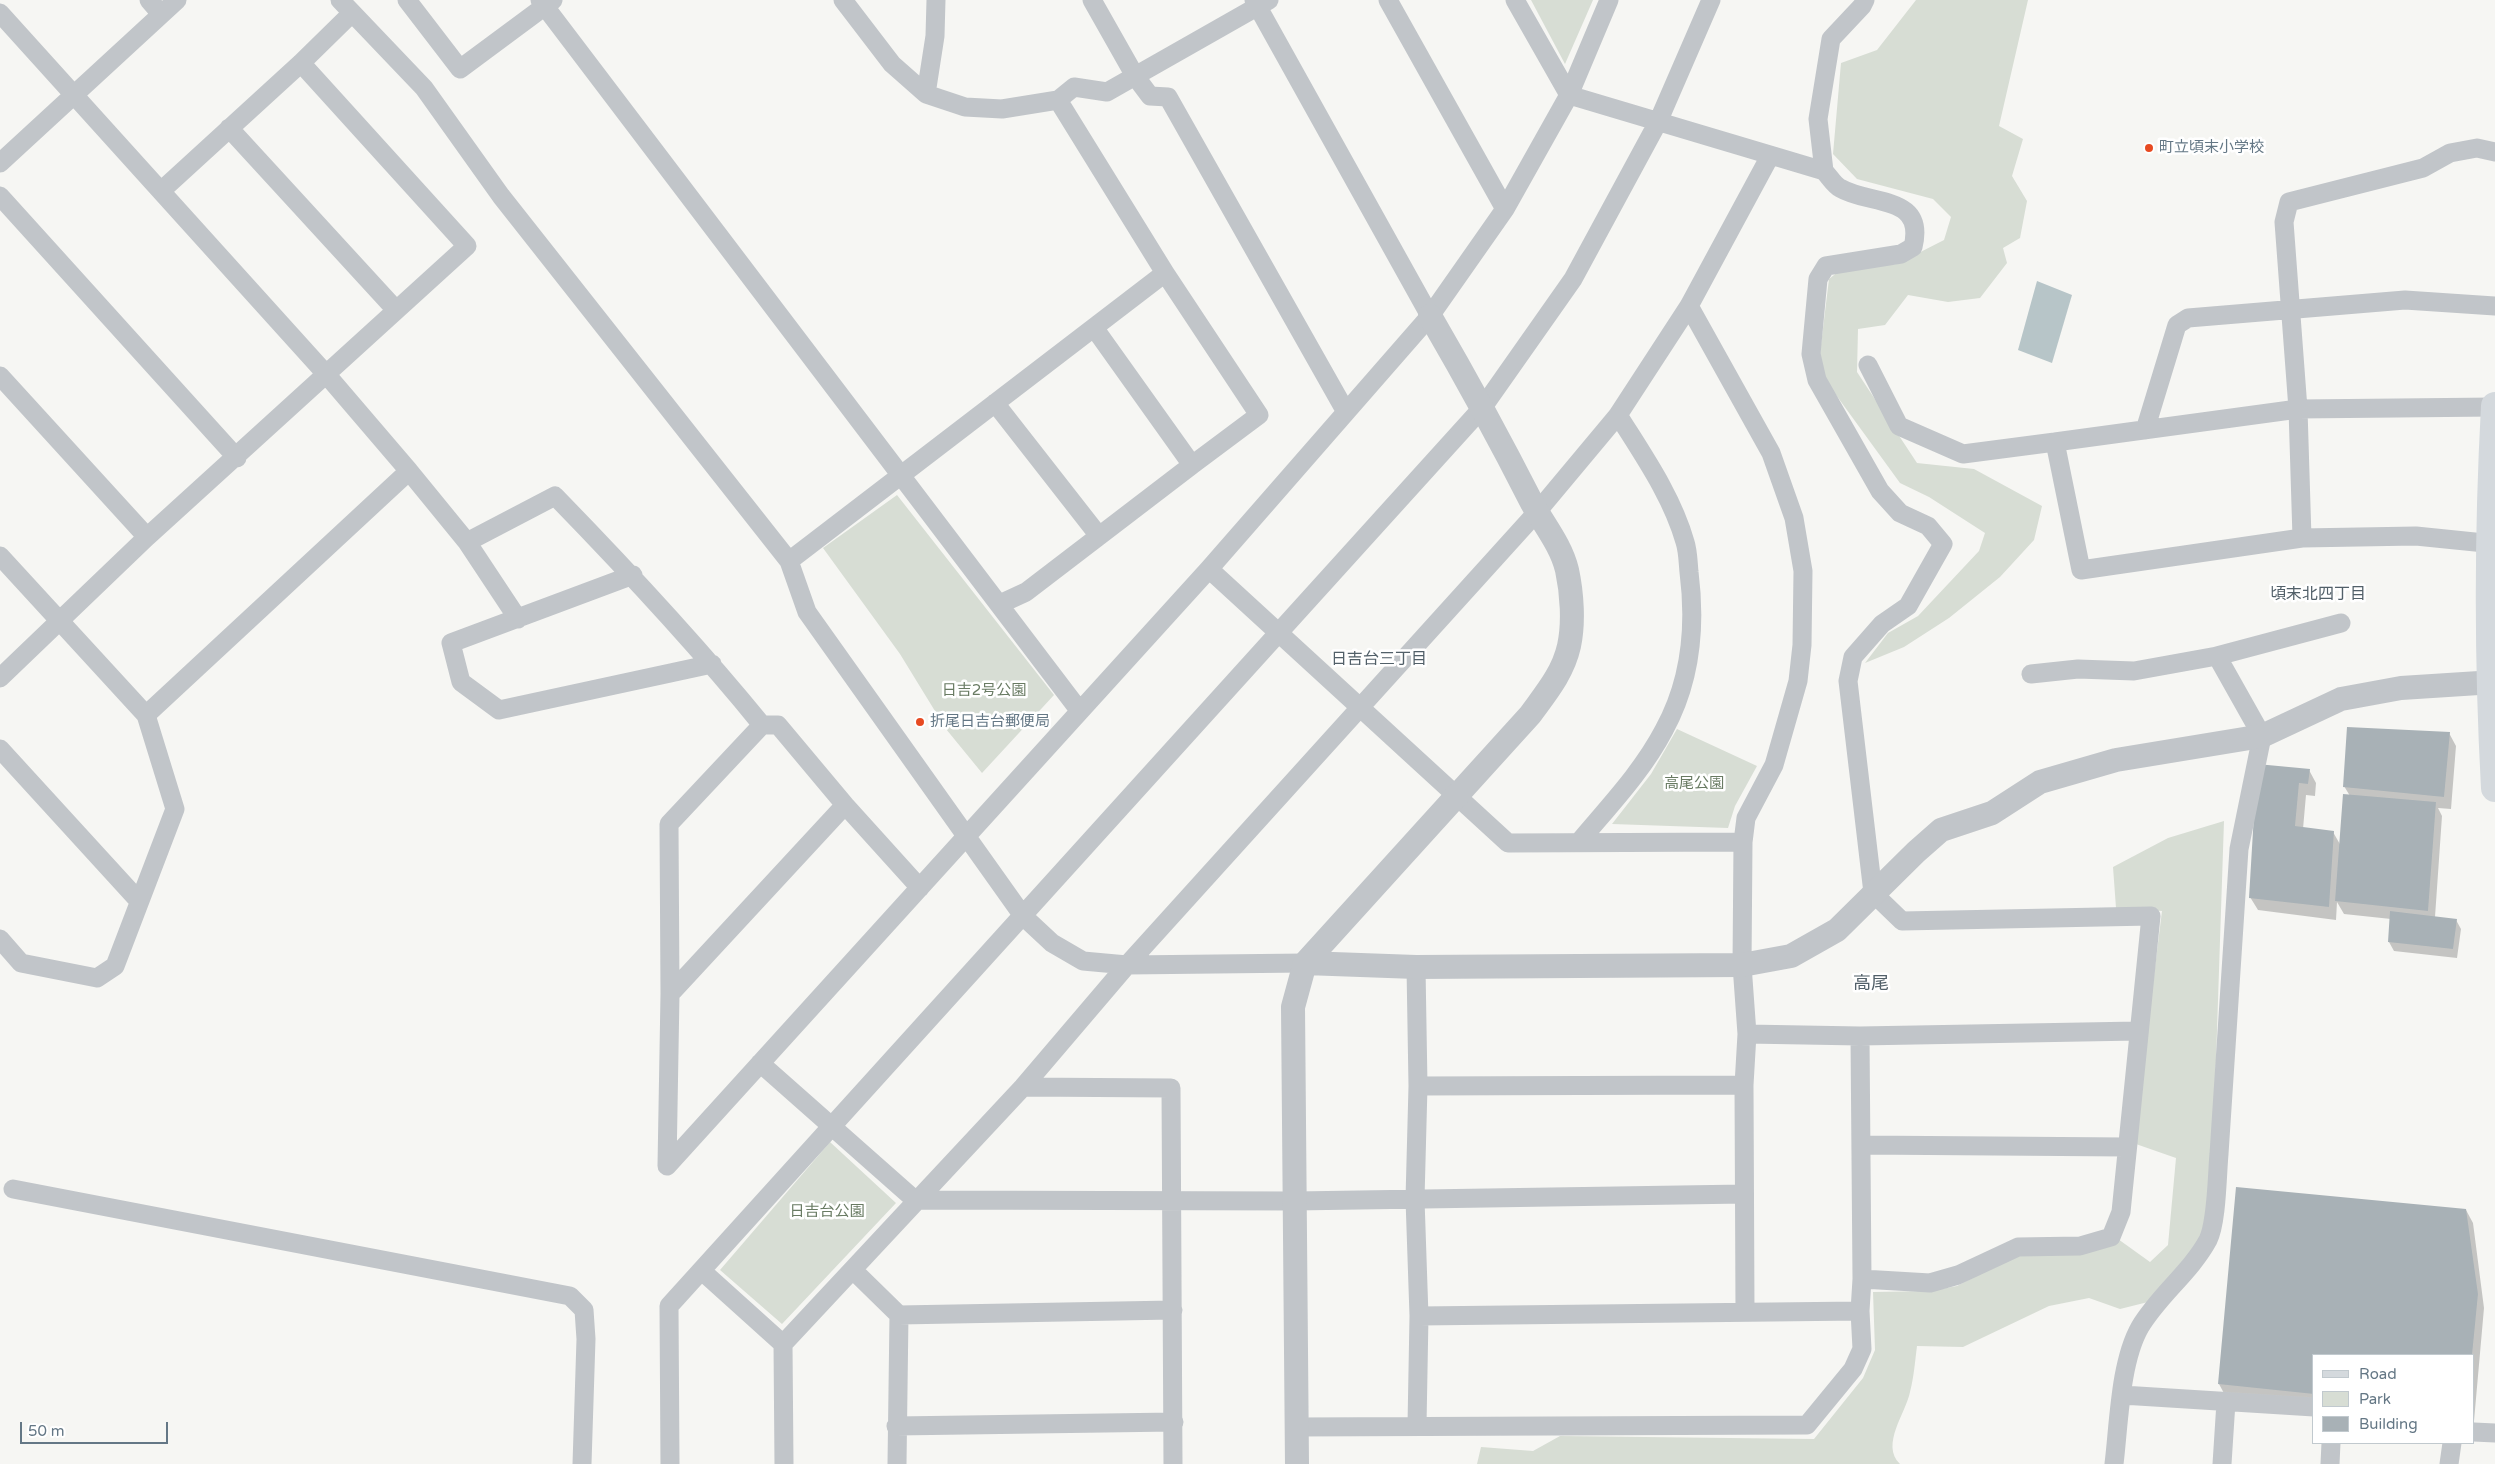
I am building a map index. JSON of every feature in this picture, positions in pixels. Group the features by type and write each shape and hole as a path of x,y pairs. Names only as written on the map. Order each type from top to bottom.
{"main road":[{"path":"2495,407 2492,544 2492,682 2495,788"}],"street":[{"path":"149,0 161,14"},
{"path":"0,163 177,0"},
{"path":"407,0 460,69 546,2 900,475 1079,710"},
{"path":"843,0 892,64 926,94 965,107 986,109 1028,106 1058,100 1074,87 1107,92 1260,2 1430,316 1483,406 1537,512 1558,546 1566,570 1571,604 1569,646 1555,681 1530,714 1305,963 1293,1007 1297,1464"},
{"path":"926,94 935,36 936,0"},
{"path":"1092,0 1135,76 1150,96 1168,97 1346,412"},
{"path":"1388,0 1505,209"},
{"path":"1515,0 1569,95 1824,171 1840,188 1895,205 1913,218 1916,234 1913,248 1901,254 1826,266 1818,279 1811,354 1817,380 1880,491 1900,513 1928,526 1943,544 1908,606 1882,624 1853,657 1848,681 1873,894 1902,921 2150,916 2121,1212 2111,1237 2080,1246 2018,1247 1958,1275 1930,1283 1862,1279"},
{"path":"920,888 845,805 778,725 762,725 669,824 670,994 667,1166 920,888 1079,710 1209,569 1430,316 1505,209 1569,95 1608,0"},
{"path":"670,1464 669,1306 1483,406 1573,279 1658,122 1711,0"},
{"path":"1824,171 1818,119 1831,40 1862,6 1865,0"},
{"path":"160,191 301,63 346,6 424,88 502,196 788,561 807,612 1023,916 1052,943 1083,961 1126,965 1305,963 1416,967 1742,965 1791,956 1837,930 1941,830 1992,813 2040,782 2116,760 2262,736 2341,699 2401,688 2492,682"},
{"path":"0,13 326,374 409,471 467,542 518,619"},
{"path":"0,678 148,537 237,458 467,246 301,63"},
{"path":"1000,604 1026,592 1258,415 1165,273 1058,100"},
{"path":"229,128 396,310"},
{"path":"2302,538 2298,409 2284,222 2289,202 2423,168 2450,153 2477,148 2495,152"},
{"path":"784,1464 783,1344 853,1270 915,1200 1023,1087 1126,965 1537,512 1618,415 1689,306 1770,156"},
{"path":"0,196 237,458"},
{"path":"788,561 1095,329 1165,273"},
{"path":"2145,430 2177,325 2188,318 2290,308 2405,300 2495,306"},
{"path":"1689,306 1771,453 1794,518 1803,571 1802,645 1798,682 1774,765 1746,818 1743,842 1742,965 1747,1034 1744,1085 1745,1311"},
{"path":"1095,329 1192,465"},
{"path":"1868,365 1899,426 1963,454 2298,409 2495,407"},
{"path":"0,376 148,537"},
{"path":"995,403 1099,536"},
{"path":"1579,842 1640,769 1665,730 1681,690 1691,655 1692,596 1686,542 1660,482 1618,415"},
{"path":"2055,442 2081,570 2302,538 2416,536 2492,544"},
{"path":"146,715 409,471"},
{"path":"467,542 555,496 633,575 712,664 762,725"},
{"path":"0,556 146,715 175,809 115,966 97,978 21,963 0,939"},
{"path":"1209,569 1508,843 1743,842"},
{"path":"633,575 451,643 461,682 499,710 712,664"},
{"path":"2031,674 2078,670 2134,671 2217,656 2341,623"},
{"path":"2114,1464 2125,1366 2140,1327 2190,1266 2209,1238 2215,1204 2239,849 2262,736 2217,656"},
{"path":"0,749 139,901"},
{"path":"670,994 845,805"},
{"path":"1416,967 1418,1086 1415,1199 1419,1316 1417,1425"},
{"path":"1747,1034 1860,1036 2138,1030"},
{"path":"1296,1427 1417,1425 1807,1425 1852,1368 1862,1349 1860,1311 1862,1279 1862,1146 1860,1036"},
{"path":"760,1063 915,1200 1295,1201 1744,1194"},
{"path":"1418,1086 1744,1085"},
{"path":"1023,1087 1171,1088 1173,1464"},
{"path":"1862,1146 2126,1147"},
{"path":"13,1189 570,1296 584,1310 586,1339 582,1464"},
{"path":"853,1270 898,1315 897,1464"},
{"path":"702,1271 783,1344"},
{"path":"898,1315 1173,1310"},
{"path":"1419,1316 1860,1311"},
{"path":"2122,1395 2312,1407"},
{"path":"2222,1464 2226,1402"},
{"path":"896,1426 1174,1422"},
{"path":"2475,1432 2495,1433"},
{"path":"2330,1464 2332,1444"},
{"path":"2449,1464 2452,1444"}],"green space":[{"path":"1531,0 1593,0 1565,64"},
{"path":"1916,0 2028,0 1999,126 2023,139 2012,176 2027,201 2020,238 2003,248 2007,263 1980,298 1948,302 1908,295 1885,325 1858,329 1857,372 1917,463 1974,469 2042,506 2034,540 2000,577 1949,618 1904,647 1865,663 1888,633 1918,616 1979,551 1985,533 1929,497 1900,483 1823,377 1820,353 1829,279 1839,271 1897,264 1944,240 1951,217 1933,199 1857,179 1833,154 1841,63 1877,50"},
{"name":"日吉2号公園","path":"897,495 1054,695 982,773 946,729 900,654 823,548"},
{"name":"高尾公園","path":"1677,729 1757,766 1735,806 1728,828 1612,824 1651,774"},
{"path":"2224,821 2212,1180 2202,1238 2148,1302 2120,1309 2089,1298 2049,1306 1963,1347 1917,1346 1908,1400 1893,1438 1895,1456 1900,1464 1477,1464 1481,1447 1533,1451 1560,1436 1814,1439 1863,1378 1875,1350 1873,1292 1930,1291 1957,1286 2021,1253 2118,1239 2150,1262 2168,1245 2176,1158 2133,1143 2162,911 2116,908 2113,867 2168,838"},
{"name":"日吉台公園","path":"830,1142 896,1203 782,1324 720,1270"}],"shaded area":[{"path":"2037,281 2072,295 2052,363 2018,350"}],"building":[{"path":"2347,727 2450,732 2444,797 2343,787"},
{"path":"2257,764 2310,769 2308,784 2299,783 2295,826 2334,831 2329,907 2249,898"},
{"path":"2343,794 2436,802 2428,911 2335,901"},
{"path":"2390,911 2457,919 2453,949 2388,942"},
{"path":"2236,1187 2466,1209 2478,1294 2472,1354 2312,1354 2312,1394 2218,1384"}],"place":[{"name":"町立頃末小学校","path":"2149,148"},
{"name":"折尾日吉台郵便局","path":"920,722"}],"district":[{"name":"頃末北四丁目","path":"2318,595"},
{"name":"日吉台三丁目","path":"1379,660"},
{"name":"高尾","path":"1871,984"}]}
